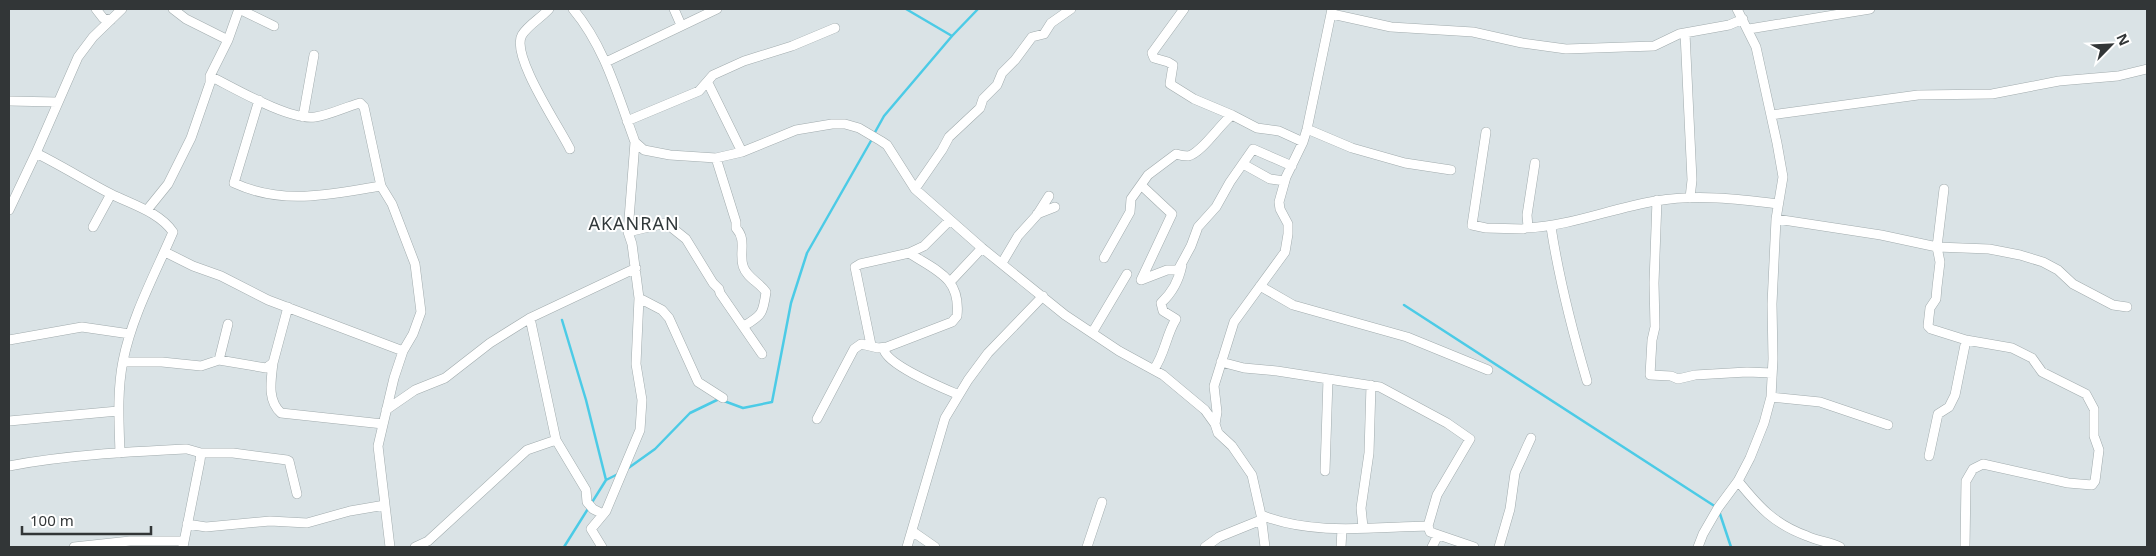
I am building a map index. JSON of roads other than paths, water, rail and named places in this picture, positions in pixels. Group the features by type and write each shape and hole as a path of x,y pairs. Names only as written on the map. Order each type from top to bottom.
{"street":[{"path":"96,9 104,18 111,20"},
{"path":"9,210 78,57 93,37 122,9"},
{"path":"173,9 186,19 228,40"},
{"path":"147,210 168,184 191,138 210,83 210,76 228,40 239,9 274,26"},
{"path":"549,9 522,35 519,45 522,59 550,116 570,149"},
{"path":"573,9 584,22 606,62 635,142 628,232 632,244 639,298 636,364 642,400 640,430 603,514 592,529 602,547"},
{"path":"674,9 682,25"},
{"path":"606,62 717,9"},
{"path":"915,189 949,137 980,108 983,99 998,84 1002,73 1015,60 1032,36 1044,34 1051,23 1071,9"},
{"path":"1184,9 1164,38 1160,40 1152,56 1173,66 1170,84 1194,99 1232,115 1256,128 1279,131 1303,142"},
{"path":"1698,547 1718,508 1738,481 1750,458 1764,423 1771,397 1772,304 1776,219 1783,177 1756,47 1738,9"},
{"path":"1749,29 1870,9"},
{"path":"1215,424 1217,412 1214,386 1234,322 1285,252 1288,224 1280,209 1279,202 1285,182 1307,130 1332,11 1391,27 1472,32 1522,43 1566,49 1654,46 1685,33 1729,25 1744,19"},
{"path":"627,121 699,91 708,83 713,75 744,61 792,46 835,28"},
{"path":"1685,33 1692,180 1690,198"},
{"path":"303,117 314,55"},
{"path":"1771,115 1918,95 1992,94 2059,81 2118,76 2147,69"},
{"path":"210,76 259,100 303,117 316,117 360,104 364,107 381,186 392,204 412,256 419,283 421,312 413,334 403,351 394,378 378,446 390,547"},
{"path":"708,83 742,152"},
{"path":"259,100 234,183 281,197 313,197 381,186"},
{"path":"9,101 57,102"},
{"path":"1104,258 1130,212 1132,199 1148,176 1176,154 1187,156 1193,154 1202,144 1211,139 1226,119 1232,115"},
{"path":"635,142 644,150 670,155 716,158 742,152 796,130 832,124 845,124 859,128 887,145 915,189 982,248 1065,315 1119,351 1154,369 1205,410 1218,432 1232,446 1252,475 1261,517 1264,547"},
{"path":"1307,130 1352,148 1405,163 1451,170"},
{"path":"1486,132 1472,226 1486,228 1551,227 1657,200 1690,198 1778,204"},
{"path":"1141,185 1172,214 1140,280 1167,270 1178,270 1191,246 1198,227 1216,207 1253,150 1256,149 1292,166"},
{"path":"36,153 111,194 147,210 168,225 173,232 130,334 123,362 118,411 120,453"},
{"path":"716,158 736,222 736,228 741,233 743,241 743,266 750,279 766,292 763,311 744,326"},
{"path":"1526,228 1535,163"},
{"path":"1243,164 1270,179 1285,182"},
{"path":"1944,189 1937,247 1940,262 1938,287 1936,299 1930,308 1928,326 1931,329 1966,340 2012,348 2032,358 2042,372 2086,394 2094,409 2094,436 2099,450 2099,461 2092,485 2060,481 1983,464 1973,469 1966,481 1965,547"},
{"path":"93,227 111,194"},
{"path":"1002,263 1018,236 1037,215 1048,196"},
{"path":"1657,200 1654,283 1655,327 1652,340 1650,374 1671,376 1678,379 1695,375 1747,372 1772,373"},
{"path":"1037,215 1055,207"},
{"path":"1776,219 1881,235 1937,247 1989,249 2020,255 2043,262 2058,270 2073,284 2112,305 2127,307"},
{"path":"871,345 855,267 860,264 910,253 924,246 950,220"},
{"path":"628,232 666,223 689,243 713,284 719,289 762,354"},
{"path":"1551,227 1556,262 1569,318 1587,381"},
{"path":"951,281 982,248"},
{"path":"164,252 193,266 221,276 268,300 403,351"},
{"path":"817,419 854,349 861,344 878,348 887,347 952,322 957,316 956,290 951,281 910,253"},
{"path":"1154,369 1161,359 1168,332 1176,319 1163,311 1161,303 1168,297 1177,281 1182,260"},
{"path":"386,410 415,390 445,378 490,343 530,318 636,268"},
{"path":"1092,333 1127,274"},
{"path":"1260,286 1293,305 1407,337 1488,370"},
{"path":"907,547 945,418 988,353 1043,296"},
{"path":"639,298 662,310 669,318 698,382 723,398"},
{"path":"288,307 273,363 270,385 275,407 281,413 383,424"},
{"path":"530,318 556,440 586,490 587,502 593,509 603,514"},
{"path":"219,360 228,324"},
{"path":"9,340 82,327 130,334"},
{"path":"1929,456 1938,414 1949,407 1955,395 1966,340"},
{"path":"887,347 884,350 886,356 932,384 959,395"},
{"path":"123,362 162,362 200,366 219,360 266,368 273,363"},
{"path":"1221,362 1244,368 1371,385 1396,394 1447,423 1470,439 1437,495 1428,526 1430,532 1474,547"},
{"path":"1325,471 1328,379"},
{"path":"1363,527 1361,508 1369,453 1371,385"},
{"path":"1771,397 1820,402 1888,425"},
{"path":"9,422 118,411"},
{"path":"1499,547 1510,509 1516,473 1530,438"},
{"path":"415,547 428,541 527,450 556,440"},
{"path":"9,466 33,461 187,449 201,454 233,453 289,461 297,494"},
{"path":"74,547 130,541 183,544 201,454"},
{"path":"1738,481 1760,508 1786,527 1823,544 1840,547"},
{"path":"1087,547 1102,502"},
{"path":"187,524 206,527 270,521 307,524 350,511 385,506"},
{"path":"1205,547 1219,537 1261,517 1282,523 1342,529 1428,526"},
{"path":"1341,547 1342,529"},
{"path":"912,531 935,547"},
{"path":"1432,547 1438,535"}],"waterway":[{"path":"906,9 952,36"},
{"path":"874,134 884,116 952,36 978,9"},
{"path":"724,401 743,408 772,402 791,303 807,253 872,139"},
{"path":"1404,305 1716,507"},
{"path":"562,320 586,400 606,480"},
{"path":"627,469 655,449 690,413 719,399"},
{"path":"564,547 606,480 620,473"},
{"path":"1719,511 1731,547"}],"district":[{"name":"AKANRAN","path":"634,223"}]}
